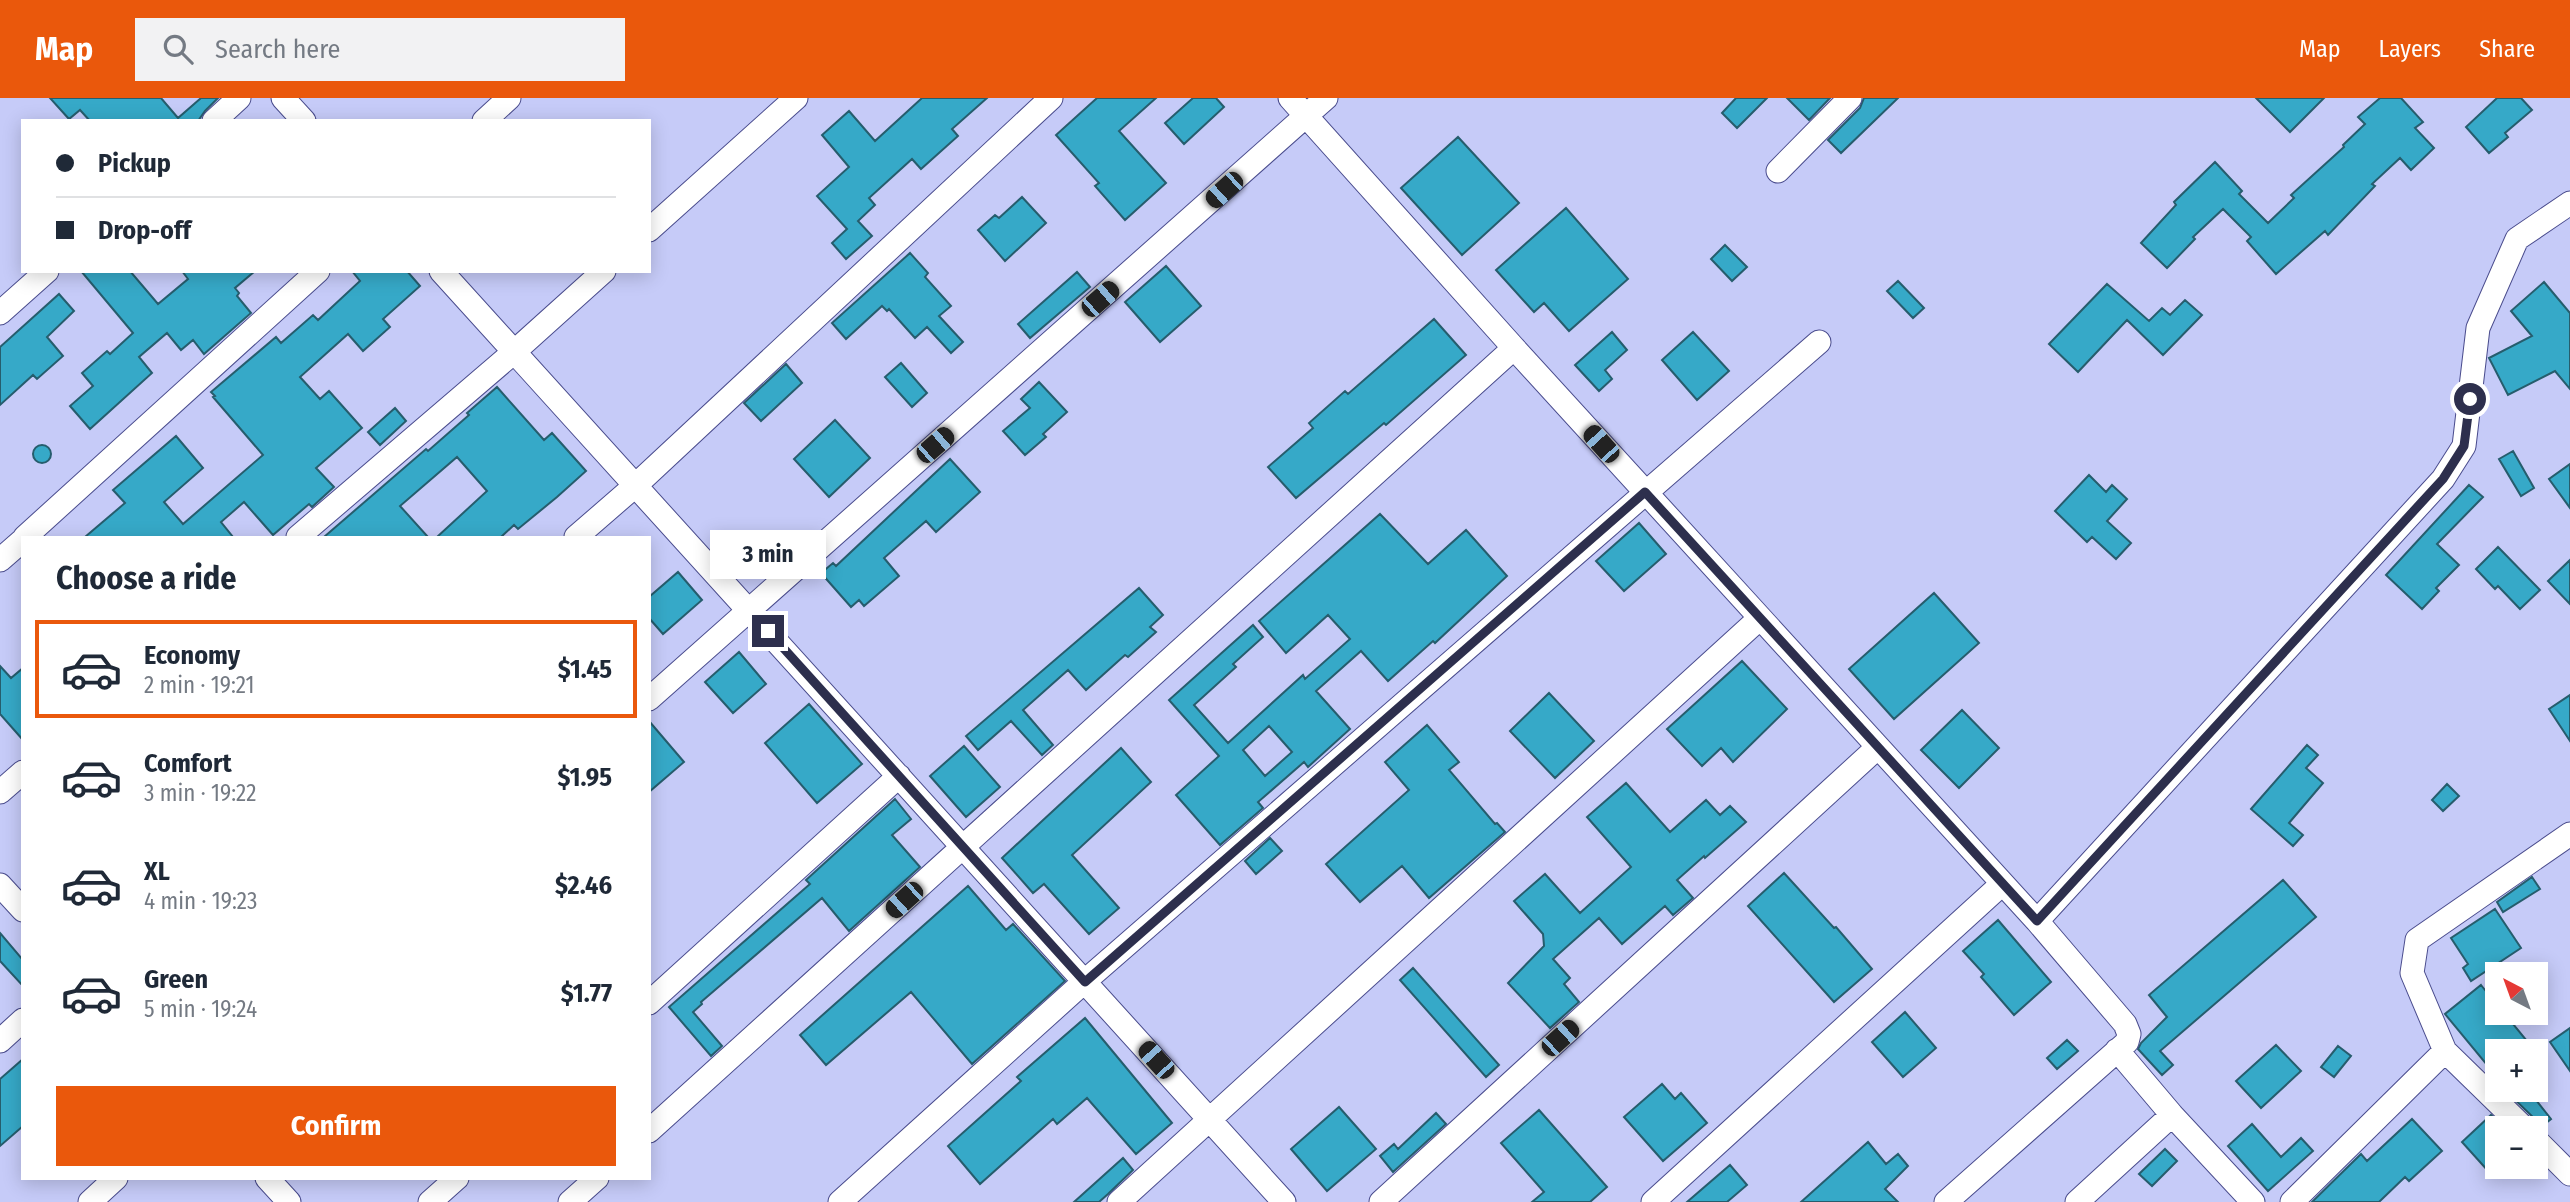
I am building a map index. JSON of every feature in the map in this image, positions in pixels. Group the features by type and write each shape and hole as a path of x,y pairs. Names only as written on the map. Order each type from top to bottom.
{"street":[{"path":"216,119 239,98"},
{"path":"284,98 302,119"},
{"path":"486,119 509,98"},
{"path":"651,228 796,98"},
{"path":"577,536 636,485 1051,98"},
{"path":"1290,98 1514,348 2037,921 2125,1024 2129,1034 2127,1042 1946,1202"},
{"path":"651,697 1326,98"},
{"path":"1778,171 1850,98"},
{"path":"2037,921 2443,479 2464,446 2478,328 2517,239 2570,203"},
{"path":"0,313 45,273"},
{"path":"26,536 316,273"},
{"path":"443,273 1284,1202"},
{"path":"299,536 602,273"},
{"path":"840,1202 1085,982 1819,342"},
{"path":"651,1128 1514,348"},
{"path":"0,560 21,541"},
{"path":"1119,1202 1760,618"},
{"path":"1381,1202 1878,747"},
{"path":"0,792 21,774"},
{"path":"651,1001 899,776"},
{"path":"2512,1116 2445,1051 2412,973 2417,940 2570,834"},
{"path":"1653,1202 2003,884"},
{"path":"0,885 21,908"},
{"path":"0,1041 21,1022"},
{"path":"2117,1050 2172,1115 2253,1202"},
{"path":"2292,1202 2445,1051"},
{"path":"2077,1202 2172,1115"},
{"path":"2548,1152 2570,1174"},
{"path":"90,1202 114,1180"},
{"path":"269,1180 289,1202"},
{"path":"430,1202 455,1180"},
{"path":"570,1202 595,1180"}],"building":[{"path":"50,98 161,98 178,118 201,98 218,98 199,119 88,119 80,110 69,119"},
{"path":"922,98 987,98 952,129 958,136 921,169 912,159 869,198 875,205 858,221 872,236 846,259 832,243 847,229 817,196 849,167 822,135 849,111 875,141"},
{"path":"1097,98 1156,98 1119,131 1166,183 1125,220 1095,186 1099,183 1056,135"},
{"path":"1193,98 1216,98 1224,107 1184,144 1165,123"},
{"path":"1736,98 1767,98 1737,128 1722,113"},
{"path":"1787,98 1830,98 1809,120"},
{"path":"1864,98 1898,98 1841,153 1828,140 1860,108"},
{"path":"2256,98 2324,98 2290,132"},
{"path":"2380,98 2401,98 2423,122 2415,128 2434,148 2411,170 2400,158 2372,184 2375,186 2328,235 2325,231 2276,274 2247,241 2251,237 2223,209 2193,237 2195,239 2167,268 2141,243 2176,205 2174,202 2215,162 2242,191 2239,194 2268,223 2294,198 2291,195 2365,124 2358,117"},
{"path":"2497,98 2521,98 2532,110 2505,133 2508,137 2489,153 2466,127"},
{"path":"1458,137 1519,203 1462,255 1401,188"},
{"path":"1022,197 1046,223 1005,261 978,230 995,215 999,218"},
{"path":"1566,208 1628,279 1569,331 1544,303 1534,312 1496,270"},
{"path":"1725,245 1747,267 1732,281 1711,259"},
{"path":"910,253 928,273 925,277 951,306 939,316 963,342 951,353 927,327 915,338 889,309 887,311 882,306 846,339 832,323"},
{"path":"1166,266 1201,306 1160,342 1125,302"},
{"path":"1077,272 1090,287 1030,338 1018,324"},
{"path":"83,273 132,273 158,304 188,279 184,273 253,273 235,288 239,293 237,296 251,313 204,354 193,340 181,350 167,333 139,357 152,373 90,429 70,406 93,386 82,373 107,351 110,354 133,333"},
{"path":"354,273 409,273 420,286 383,319 390,327 363,351 348,334 300,377 320,399 329,391 362,428 316,468 334,487 312,507 309,504 273,535 244,502 221,522 232,536 86,536 125,503 113,490 176,436 203,468 164,502 183,524 263,455 211,392 276,337 281,343 313,315 318,320 360,281"},
{"path":"1898,281 1924,308 1913,318 1887,291"},
{"path":"2544,282 2570,313 2570,389 2555,371 2508,395 2489,358 2532,336 2511,311"},
{"path":"2107,284 2149,321 2162,308 2170,315 2185,300 2202,315 2163,355 2127,320 2078,372 2049,344"},
{"path":"59,294 74,311 47,337 63,356 37,379 33,375 0,405 0,347"},
{"path":"1434,319 1466,355 1296,498 1268,467 1313,428 1309,423 1345,391 1348,394"},
{"path":"1612,332 1627,350 1605,370 1612,379 1599,391 1575,365"},
{"path":"1693,332 1729,371 1697,400 1662,360"},
{"path":"901,363 927,393 912,407 885,377"},
{"path":"786,364 802,383 761,421 744,403"},
{"path":"1039,382 1067,412 1043,434 1046,437 1025,455 1003,431 1030,408 1021,399"},
{"path":"497,387 544,440 552,433 586,471 518,529 514,525 502,536 438,536 487,491 457,457 400,506 427,536 325,536 426,449 428,451 469,415 467,413"},
{"path":"395,408 406,421 380,445 368,432"},
{"path":"835,420 870,458 829,497 794,459"},
{"path":"42,445 48,448 51,454 48,460 42,463 36,460 33,454 36,448"},
{"path":"2513,451 2534,488 2521,496 2499,459"},
{"path":"950,459 980,492 936,532 926,521 884,558 899,576 864,606 859,600 851,607 821,573 833,563 836,566"},
{"path":"2570,464 2570,508 2549,479"},
{"path":"2089,475 2106,492 2112,485 2127,499 2107,521 2131,543 2116,559 2092,537 2087,542 2055,511"},
{"path":"2469,485 2483,497 2437,544 2459,565 2436,588 2439,591 2422,609 2386,575"},
{"path":"1380,514 1428,564 1466,530 1507,576 1435,643 1433,641 1388,681 1361,651 1316,691 1350,729 1308,767 1304,762 1258,802 1263,808 1220,845 1176,795 1219,756 1169,700 1253,625 1263,637 1233,664 1236,667 1194,705 1228,743 1303,675 1305,679 1350,639 1328,615 1286,653 1259,621","holes":["1269,726 1292,752 1265,776 1243,750"]},
{"path":"1639,523 1666,554 1624,591 1596,561"},
{"path":"2498,547 2540,590 2520,609 2498,586 2495,589 2476,569"},
{"path":"2570,560 2570,604 2548,581"},
{"path":"678,572 702,600 663,634 651,620 651,595"},
{"path":"1139,588 1163,615 1150,627 1156,632 1086,690 1068,670 1023,710 1053,745 1042,755 1011,721 978,750 966,736"},
{"path":"1934,593 1979,643 1894,719 1849,669"},
{"path":"739,652 766,684 733,713 705,682"},
{"path":"1742,661 1787,709 1733,762 1721,748 1702,766 1667,729"},
{"path":"0,666 11,678 21,670 21,738 0,714"},
{"path":"1549,693 1594,741 1555,778 1510,731"},
{"path":"2570,695 2570,741 2549,709"},
{"path":"809,704 862,764 817,803 765,743"},
{"path":"1962,710 1999,748 1959,788 1921,750"},
{"path":"651,723 684,762 651,790"},
{"path":"1427,725 1459,762 1449,770 1505,832 1429,898 1402,866 1360,902 1326,864 1409,790 1385,762"},
{"path":"2307,745 2318,755 2306,768 2323,783 2289,823 2303,835 2293,846 2251,809"},
{"path":"964,746 1000,787 966,817 930,776"},
{"path":"1121,748 1151,782 1072,855 1119,908 1089,934 1044,884 1033,893 1002,858"},
{"path":"1626,783 1670,832 1706,800 1720,815 1730,806 1746,822 1677,880 1693,898 1673,915 1665,906 1622,944 1599,918 1553,959 1570,978 1564,984 1579,1002 1550,1028 1508,983 1544,946 1543,934 1514,901 1545,874 1580,913 1631,867 1587,817"},
{"path":"2447,784 2459,796 2443,811 2432,800"},
{"path":"895,799 911,819 892,835 920,867 849,931 822,898 701,1002 693,1012 722,1046 711,1056 669,1007 810,884 806,880"},
{"path":"1270,838 1282,851 1256,874 1245,861"},
{"path":"1784,873 1872,969 1834,1002 1748,906"},
{"path":"2532,877 2540,889 2503,912 2497,902"},
{"path":"2283,880 2316,917 2160,1051 2173,1065 2162,1075 2138,1049 2167,1017 2149,995"},
{"path":"968,886 1006,930 1013,924 1065,981 972,1064 911,992 826,1065 800,1035"},
{"path":"2495,909 2521,948 2500,962 2485,962 2485,972 2471,981 2463,968 2468,964 2451,938"},
{"path":"1998,920 2051,982 2014,1015 1981,977 1984,974 1963,951"},
{"path":"0,933 21,958 21,984 0,961"},
{"path":"1413,968 1499,1065 1486,1077 1400,980"},
{"path":"2481,985 2485,990 2485,1026 2515,1026 2525,1039 2485,1039 2485,1062 2445,1014"},
{"path":"1905,1012 1936,1048 1903,1077 1872,1042"},
{"path":"1085,1018 1172,1123 1136,1154 1087,1098 1057,1124 1053,1119 980,1184 948,1146 1021,1081 1017,1077"},
{"path":"2570,1028 2570,1071 2550,1042"},
{"path":"2067,1040 2078,1051 2057,1069 2047,1058"},
{"path":"2276,1045 2301,1071 2261,1108 2236,1081"},
{"path":"2338,1046 2351,1056 2334,1077 2321,1067"},
{"path":"21,1061 21,1128 0,1146 0,1079"},
{"path":"1662,1084 1675,1099 1681,1093 1707,1123 1663,1161 1624,1117"},
{"path":"2517,1102 2538,1102 2551,1119 2548,1121 2548,1116 2532,1116"},
{"path":"1339,1107 1376,1149 1327,1191 1291,1149"},
{"path":"1539,1110 1607,1187 1590,1202 1532,1202 1544,1192 1501,1143"},
{"path":"1436,1113 1446,1124 1393,1172 1380,1156 1394,1144 1398,1149"},
{"path":"2412,1119 2442,1151 2409,1181 2405,1177 2379,1202 2312,1202 2361,1154 2367,1161"},
{"path":"2485,1121 2485,1168 2462,1142"},
{"path":"2252,1124 2281,1157 2301,1138 2313,1151 2268,1191 2228,1146"},
{"path":"1868,1142 1886,1164 1898,1154 1908,1166 1885,1189 1898,1202 1801,1202"},
{"path":"2165,1149 2177,1161 2152,1186 2139,1174"},
{"path":"1123,1158 1133,1170 1108,1194 1099,1202 1074,1202"},
{"path":"1730,1165 1747,1185 1727,1202 1687,1202"}],"route":[{"path":"768,631 1085,982 1645,492 2037,921 2443,479 2464,446 2470,399"}]}
